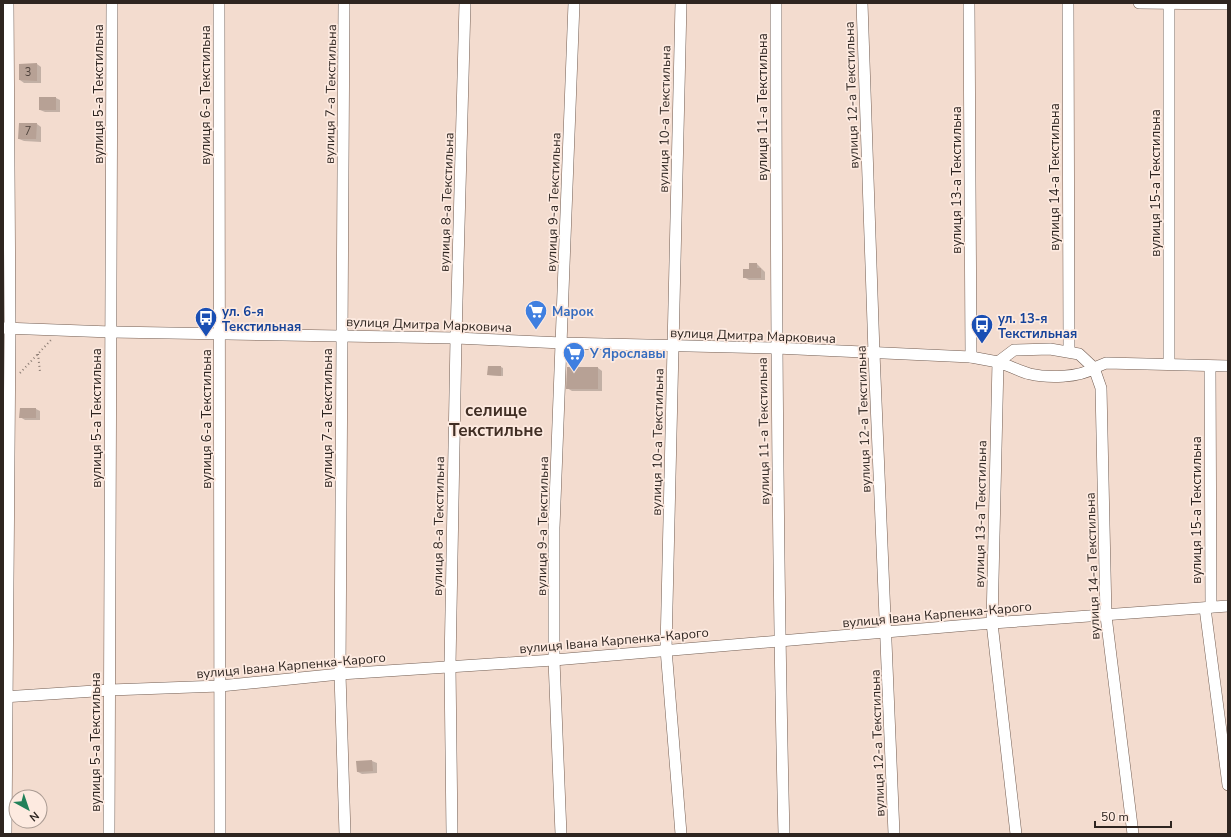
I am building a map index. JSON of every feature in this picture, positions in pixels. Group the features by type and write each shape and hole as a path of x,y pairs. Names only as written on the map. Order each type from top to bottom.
{"street":[{"path":"6,834 5,697 10,384 7,328 8,3"},
{"name":"вулиця 5-а Текстильна","path":"109,834 112,3"},
{"name":"вулиця 6-а Текстильна","path":"219,3 220,834"},
{"name":"вулиця 7-а Текстильна","path":"344,3 340,674 345,834"},
{"name":"вулиця 8-а Текстильна","path":"452,834 450,666 456,338 465,3"},
{"name":"вулиця 9-а Текстильна","path":"561,834 554,660 554,528 574,3"},
{"name":"вулиця 10-а Текстильна","path":"681,3 666,649 681,834"},
{"name":"вулиця 11-а Текстильна","path":"776,3 776,348 779,641 784,834"},
{"name":"вулиця 12-а Текстильна","path":"862,3 874,353 894,834"},
{"name":"вулиця 13-а Текстильна","path":"969,3 971,357"},
{"name":"вулиця 14-а Текстильна","path":"1068,3 1069,352"},
{"path":"1139,3 1228,4"},
{"name":"вулиця 15-а Текстильна","path":"1169,3 1169,363"},
{"name":"вулиця Дмитра Марковича","path":"7,328 111,332 456,338 562,343 776,348 971,357 998,362 1030,374 1075,376 1086,373 1106,363 1169,363 1228,366"},
{"path":"998,362 1014,350 1050,349 1079,354 1094,368"},
{"name":"вулиця 13-а Текстильна","path":"998,362 992,623 1016,834"},
{"name":"вулиця 15-а Текстильна","path":"1210,366 1208,607 1228,785"},
{"name":"вулиця 14-а Текстильна","path":"1094,368 1101,388 1106,616 1133,834"},
{"name":"вулиця Івана Карпенка-Карого","path":"5,697 110,690 220,686 340,674 554,660 666,649 1228,606"}],"path":[{"path":"10,384 60,330"},
{"path":"38,354 40,372"}],"building":[{"path":"37,63 37,81 19,80 19,64"},
{"path":"39,97 56,97 56,110 39,110"},
{"path":"19,123 37,123 36,139 18,139"},
{"path":"749,263 757,263 757,268 761,268 761,278 743,278 743,269 749,269"},
{"path":"488,366 501,366 501,376 487,375"},
{"path":"567,367 598,367 598,389 566,389"},
{"path":"20,408 36,408 36,418 19,418"},
{"path":"372,760 373,771 357,772 356,761"}],"place":[{"name":"Марок","path":"536,330"},
{"name":"ул. 6-я Текстильная","path":"206,338"},
{"name":"ул. 13-я Текстильная","path":"982,344"},
{"name":"У Ярославы","path":"574,372"}],"district":[{"name":"селище Текстильне","path":"496,420"}]}
